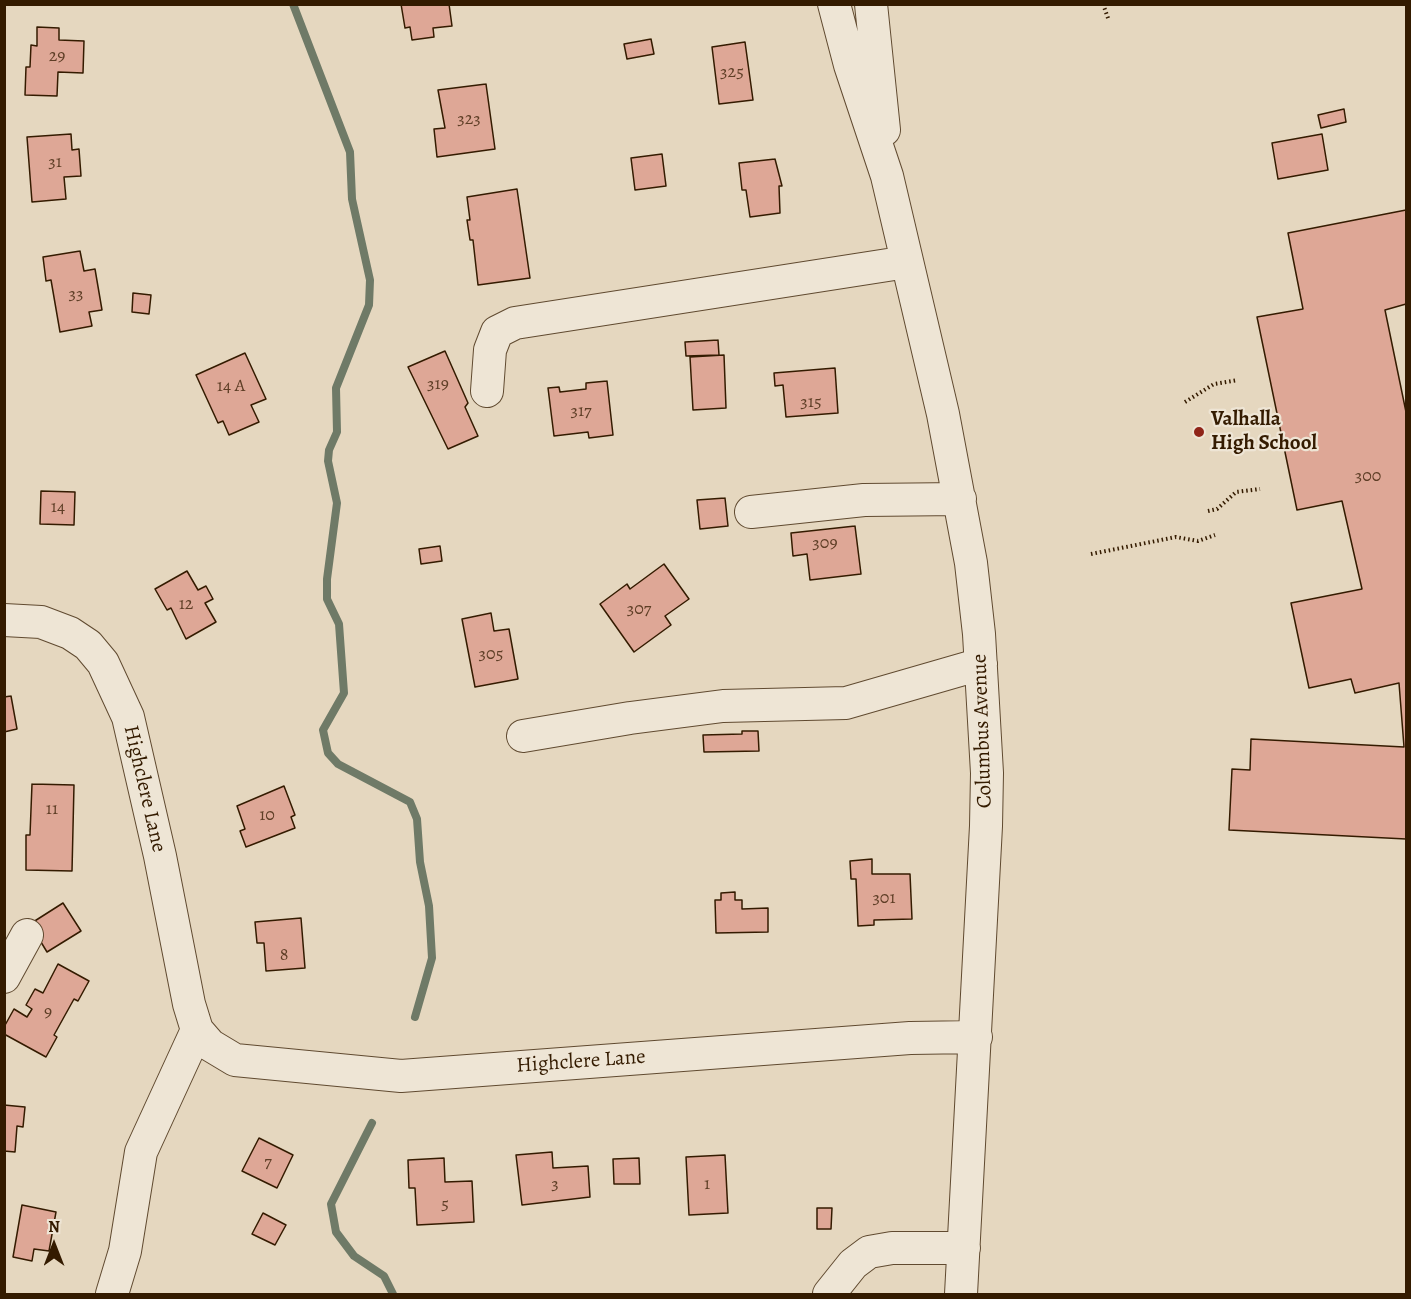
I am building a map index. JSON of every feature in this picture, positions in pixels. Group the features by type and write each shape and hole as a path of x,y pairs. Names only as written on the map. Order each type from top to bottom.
{"street":[{"name":"Columbus Avenue","path":"834,4 850,65 887,176 960,499 971,563 981,664 987,773 976,1037 961,1294"},
{"name":"Columbus Avenue","path":"871,4 879,61 887,176"},
{"path":"487,391 490,350 497,332 515,323 907,262"},
{"path":"751,512 864,500 960,499"},
{"name":"Highclere Lane","path":"4,620 40,622 69,633 88,645 103,663 128,717 160,856 189,1004 197,1030 210,1045 235,1060 401,1076 898,1038 976,1037"},
{"path":"523,736 630,718 723,706 846,703 981,664"},
{"path":"4,977 27,936"},
{"path":"112,1294 125,1251 141,1152 197,1030"},
{"path":"828,1294 853,1264 869,1252 892,1248 964,1248"}],"path":[{"path":"1102,4 1109,21"},
{"path":"1185,402 1214,384 1238,380"},
{"path":"1208,511 1217,509 1236,492 1260,489"},
{"path":"1091,554 1176,537 1198,541 1215,535"}],"building":[{"path":"401,4 449,4 452,26 433,28 434,37 412,40 410,27 405,28"},
{"path":"37,27 59,28 59,40 84,41 83,73 58,72 57,96 25,95 26,67 30,67 31,45 37,46"},
{"path":"651,39 654,54 627,59 624,44"},
{"path":"745,42 753,100 719,104 712,47"},
{"path":"486,84 495,149 437,157 434,129 445,128 438,90"},
{"path":"1344,109 1346,122 1321,128 1318,115"},
{"path":"71,134 72,150 79,149 81,176 64,177 66,199 32,202 27,137"},
{"path":"1322,134 1328,170 1278,179 1272,143"},
{"path":"662,154 666,186 635,190 631,158"},
{"path":"775,159 782,186 779,186 780,213 750,217 746,190 742,190 739,163"},
{"path":"517,189 530,278 478,285 473,240 470,240 467,220 470,220 467,197"},
{"path":"1406,210 1406,304 1385,310 1406,412 1406,839 1229,830 1232,769 1250,770 1251,739 1404,747 1399,683 1355,693 1351,679 1309,688 1291,603 1362,589 1342,501 1297,510 1257,317 1303,309 1288,233"},
{"path":"80,251 84,271 95,269 102,310 89,312 92,326 60,332 51,280 46,281 43,257"},
{"path":"133,293 151,295 149,314 132,312"},
{"path":"718,340 719,355 686,356 685,342"},
{"path":"445,351 468,403 465,407 478,436 448,449 408,367"},
{"path":"245,353 266,399 251,405 259,422 229,435 223,421 218,423 196,375"},
{"path":"724,355 726,408 693,410 690,357"},
{"path":"835,368 838,413 786,417 783,385 775,386 774,373"},
{"path":"607,381 613,435 589,438 588,432 554,436 548,388 559,387 560,392 586,389 586,383"},
{"path":"41,491 75,492 74,525 40,524"},
{"path":"725,498 728,526 700,529 697,500"},
{"path":"855,526 861,574 810,580 807,554 793,556 791,533"},
{"path":"440,546 442,561 421,564 419,549"},
{"path":"664,564 689,599 665,616 671,625 634,652 600,604 627,584 630,589"},
{"path":"187,571 198,590 206,586 213,599 205,603 216,622 186,639 171,608 167,610 155,589"},
{"path":"491,613 494,631 509,629 518,679 475,687 462,619"},
{"path":"11,696 17,729 4,732 4,697"},
{"path":"742,731 758,731 759,751 704,752 703,735 742,734"},
{"path":"32,784 74,785 72,871 26,870 26,835 30,835"},
{"path":"284,786 295,815 291,817 295,828 246,847 240,831 245,829 237,806"},
{"path":"872,859 872,874 910,874 912,919 874,920 874,925 858,926 856,879 851,879 850,861"},
{"path":"735,892 735,900 742,900 742,909 768,908 768,932 716,933 715,900 721,900 721,893"},
{"path":"63,903 81,931 47,952 30,924"},
{"path":"301,918 305,968 266,971 264,943 257,943 255,922"},
{"path":"58,964 89,981 78,1001 74,999 54,1035 57,1037 46,1057 4,1034 4,1027 14,1009 27,1017 32,1009 26,1005 35,989 43,993"},
{"path":"4,1105 25,1107 23,1127 17,1126 15,1152 4,1151"},
{"path":"259,1138 293,1155 277,1188 242,1171"},
{"path":"552,1152 553,1168 588,1166 590,1197 522,1205 516,1155"},
{"path":"725,1155 728,1213 689,1215 686,1157"},
{"path":"444,1158 445,1182 472,1181 474,1222 417,1225 415,1188 409,1188 408,1160"},
{"path":"639,1158 640,1184 614,1184 613,1159"},
{"path":"22,1205 56,1212 49,1251 34,1249 32,1261 13,1257"},
{"path":"817,1208 832,1208 831,1229 817,1229"},
{"path":"263,1213 286,1225 275,1245 252,1234"}],"waterway":[{"path":"293,4 350,152 352,199 370,280 369,305 336,388 337,432 329,450 328,461 337,503 327,579 327,599 339,624 344,693 323,730 328,753 338,764 410,802 417,819 420,862 429,906 432,958 415,1017"},
{"path":"372,1123 331,1204 336,1232 354,1256 384,1276 393,1294"}],"place":[{"name":"Valhalla High School","path":"1199,432"}]}
